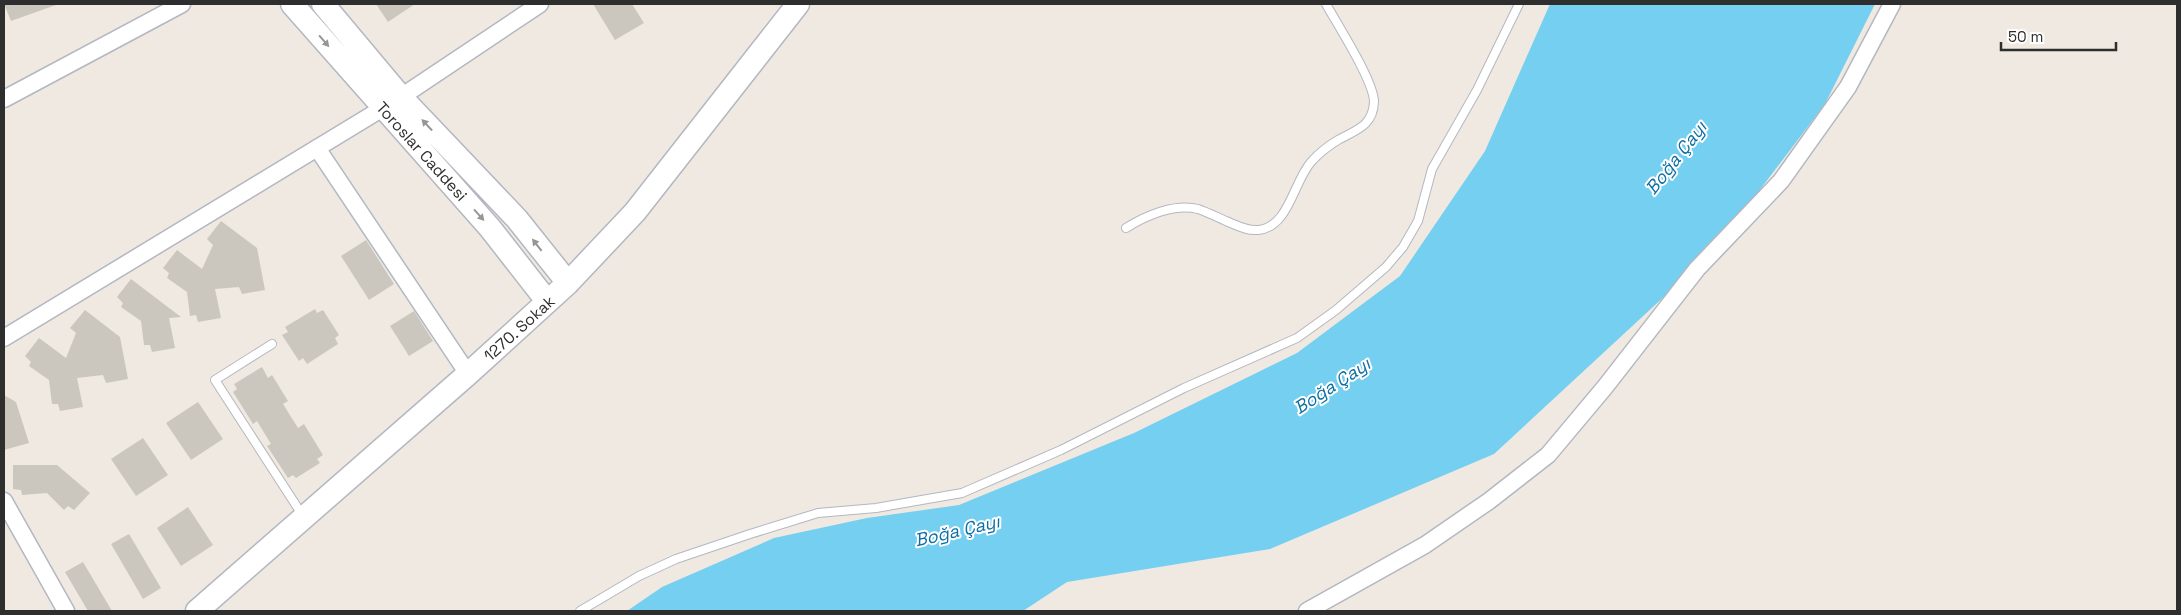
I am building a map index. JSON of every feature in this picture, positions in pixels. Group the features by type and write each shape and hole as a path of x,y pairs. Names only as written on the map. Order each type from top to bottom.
{"street":[{"path":"4,99 182,4"},
{"name":"Toroslar Caddesi","path":"292,4 392,103 517,219 568,283"},
{"name":"Toroslar Caddesi","path":"323,4 392,103 547,302"},
{"path":"4,338 392,103 540,4"},
{"name":"1270. Sokak","path":"197,611 468,374 568,283 635,212 798,4"},
{"path":"1307,611 1425,545 1489,501 1548,455 1605,387 1697,268 1781,181 1848,87 1892,4"},
{"path":"317,148 468,374"},
{"path":"4,501 66,611"}],"lane":[{"path":"1126,228 1150,215 1186,208 1196,209 1252,230 1270,227 1284,214 1298,181 1312,161 1330,145 1364,127 1373,110 1371,88 1326,4"},
{"path":"580,611 639,576 668,562 750,534 818,513 876,508 962,493 1061,450 1184,388 1297,338 1336,310 1386,267 1403,247 1418,220 1432,168 1477,90 1519,4"},
{"path":"272,344 215,380 304,518"}],"water":[{"name":"Boğa Çayı","path":"1550,4 1875,4 1825,104 1737,220 1681,281 1494,454 1270,549 1067,582 1023,611 627,611 662,587 774,538 867,518 959,505 1134,433 1297,353 1400,276 1485,151"}],"building":[{"path":"4,4 55,4 56,5 11,21"},
{"path":"376,4 415,4 388,22"},
{"path":"593,4 632,4 644,23 615,40"},
{"path":"221,221 257,248 265,290 242,294 239,287 215,289 221,318 198,322 196,315 190,316 187,292 167,278 169,273 163,268 177,250 202,269 213,245 207,239"},
{"path":"366,240 394,284 369,300 341,256"},
{"path":"131,279 181,317 169,318 175,348 152,352 150,345 144,345 141,321 121,307 123,303 117,297"},
{"path":"315,309 317,313 323,310 339,335 335,338 338,344 307,364 303,358 299,361 282,335 288,332 285,327"},
{"path":"85,310 120,337 128,379 106,383 103,375 77,378 83,407 60,411 58,404 52,404 49,380 29,366 31,362 25,356 39,338 66,358 76,333 70,328"},
{"path":"414,311 433,341 409,356 390,326"},
{"path":"262,367 268,378 272,375 288,401 283,404 298,428 304,424 323,455 317,459 320,463 296,478 293,475 288,478 267,446 271,444 257,421 253,424 233,392 237,389 234,384"},
{"path":"4,395 16,402 29,443 4,450"},
{"path":"198,402 223,439 191,460 166,423"},
{"path":"143,438 168,475 136,496 111,459"},
{"path":"13,465 57,465 90,493 74,510 68,506 64,510 47,493 22,495 21,490 13,489"},
{"path":"188,507 213,545 181,566 157,528"},
{"path":"129,534 161,588 143,599 111,544"},
{"path":"83,562 112,611 88,611 65,572"}]}
